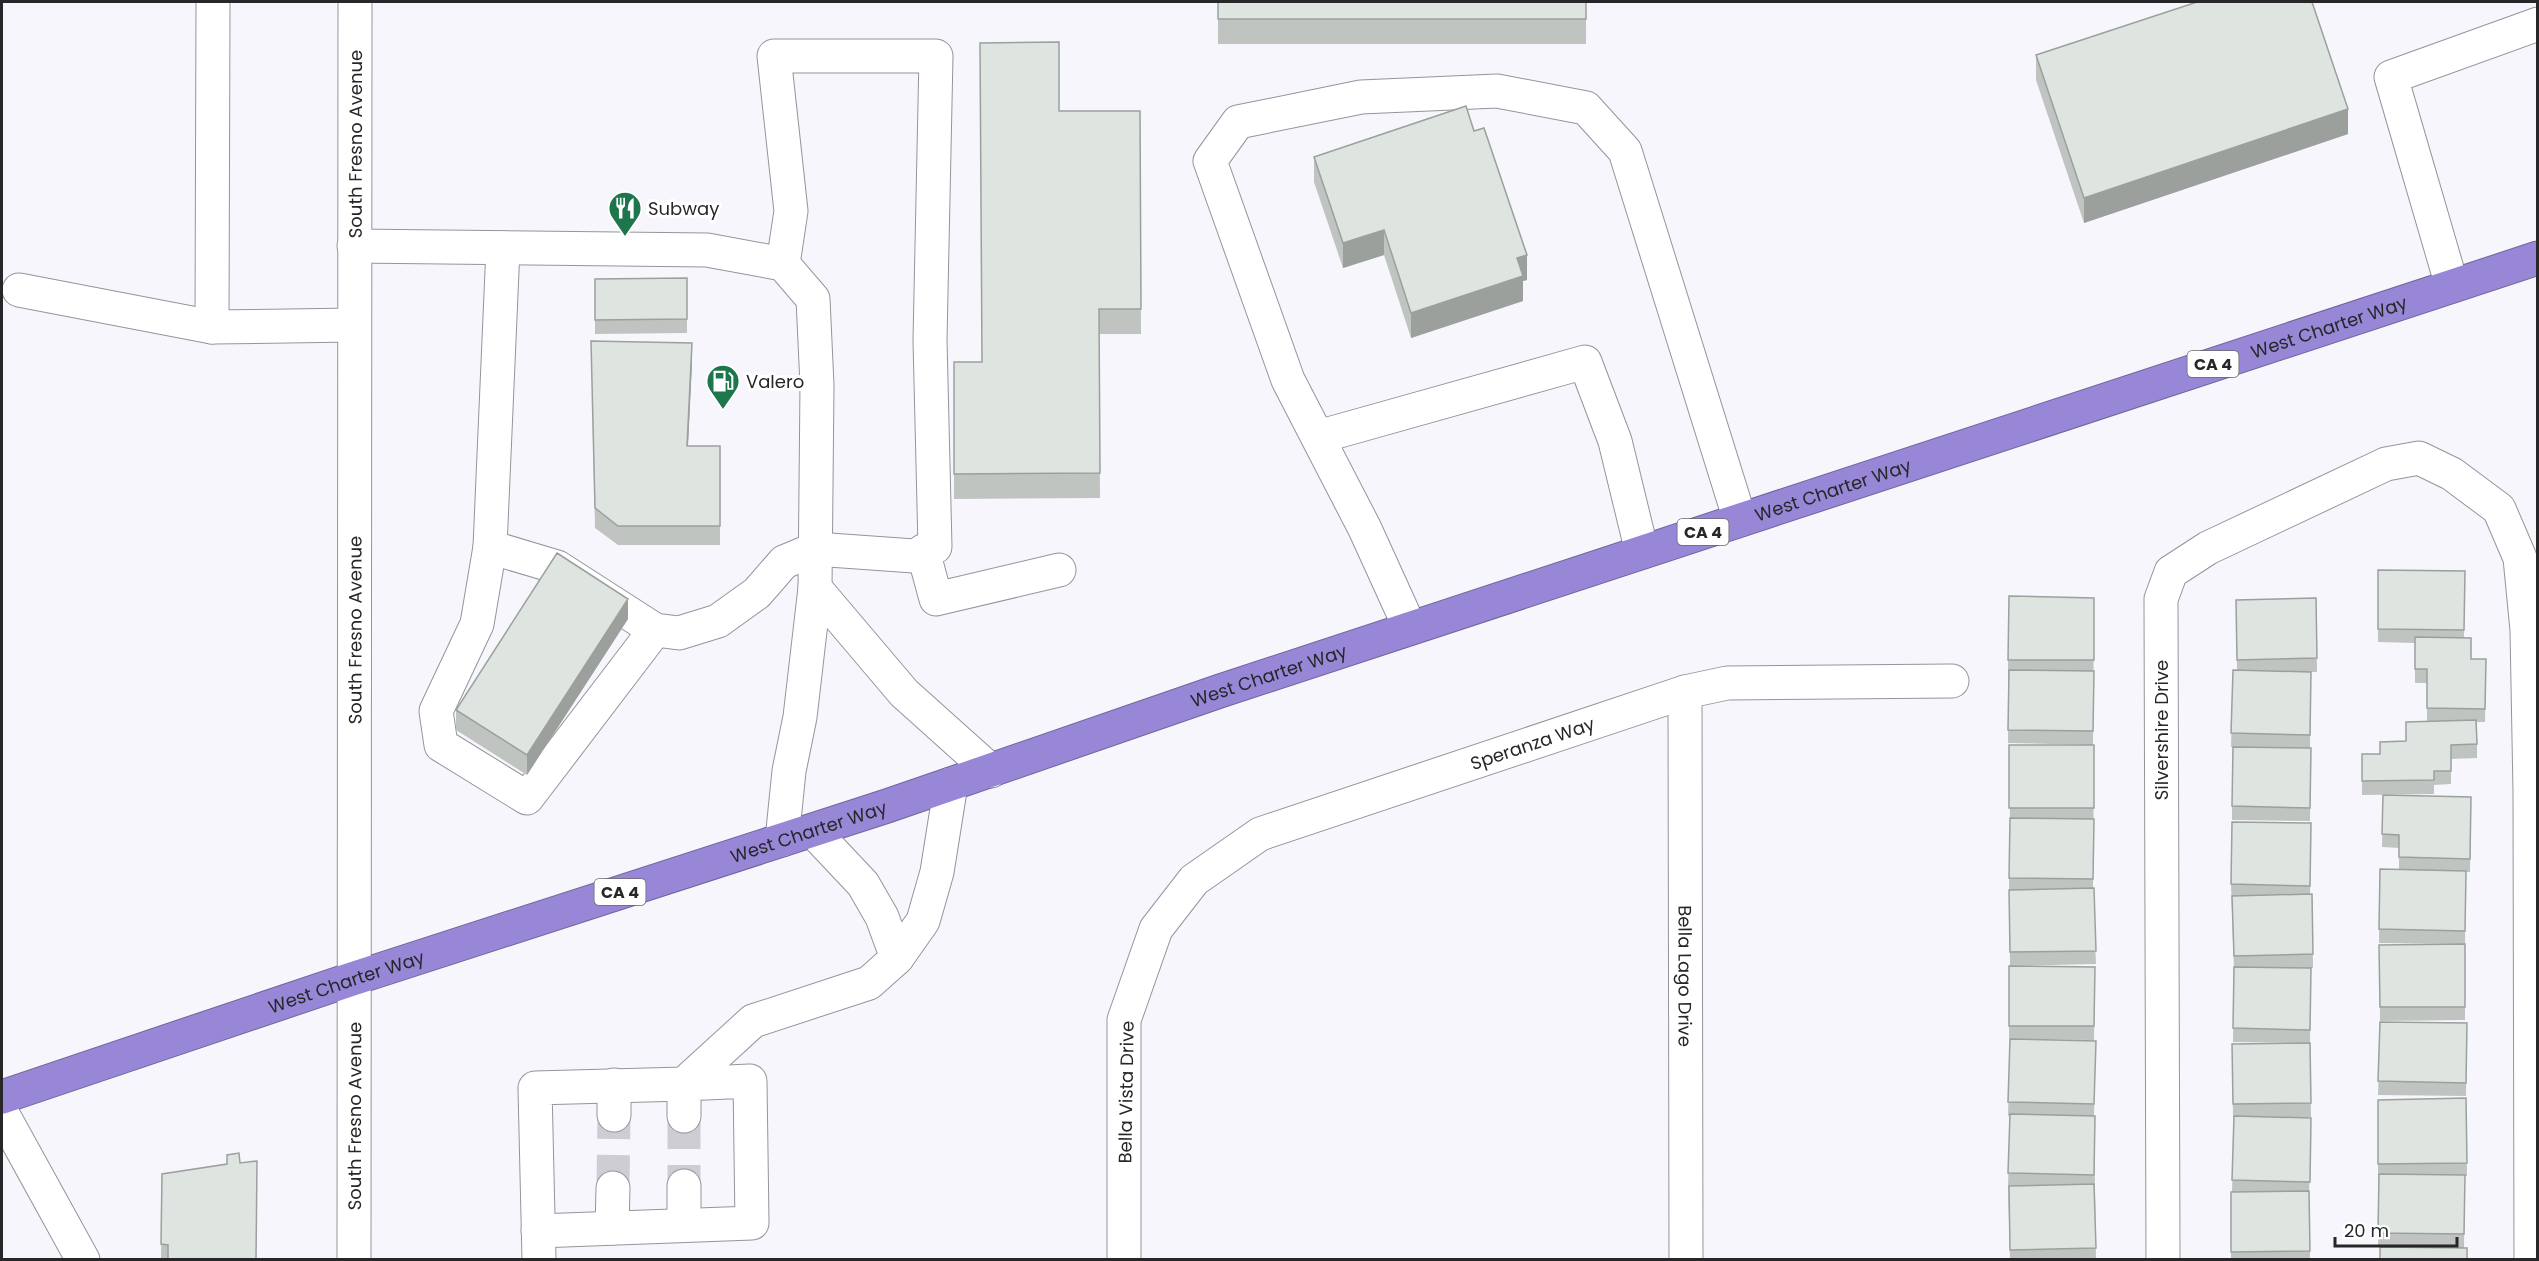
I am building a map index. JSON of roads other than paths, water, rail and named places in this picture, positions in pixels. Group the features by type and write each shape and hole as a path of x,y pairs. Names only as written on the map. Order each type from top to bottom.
{"highway":[{"name":"West Charter Way","path":"2,1097 352,979 813,831 1410,628 2538,258"}],"street":[{"path":"212,327 213,2"},
{"name":"South Fresno Avenue","path":"354,1260 352,979 355,2"},
{"path":"2452,286 2391,77 2538,24"},
{"path":"490,547 557,567 656,630 680,633 718,621 757,592 784,562 815,549 914,555 935,547 930,340 936,56 774,56 791,211 783,264"},
{"path":"1410,628 1365,529 1288,380 1210,161 1238,122 1361,97 1497,91 1586,108 1624,151 1740,520"},
{"path":"354,246 707,250 783,264 813,299 818,385 815,588 800,717 789,771 782,840"},
{"path":"503,248 490,547 477,624 436,711 441,745 527,798 656,630"},
{"path":"19,290 212,327 354,325"},
{"path":"1318,437 1585,362 1615,441 1642,552"},
{"name":"Silvershire Drive","path":"2163,1260 2161,599 2171,572 2208,548 2386,464 2420,458 2452,474 2499,509 2520,558 2527,630 2534,792"},
{"path":"923,552 936,598 1059,570"},
{"path":"815,588 904,693 991,771"},
{"name":"Speranza Way","path":"1156,929 1194,880 1260,834 1685,692 1727,683 1952,681"},
{"name":"Bella Lago Drive","path":"1685,692 1686,1260"},
{"path":"684,1116 684,1084 753,1021 869,983 897,958 923,921 937,872 951,784"},
{"path":"2531,1260 2535,1093 2534,792"},
{"path":"813,831 863,884 882,917 897,958"},
{"name":"Bella Vista Drive","path":"1124,1260 1124,1020 1156,929"},
{"path":"750,1081 752,1223 612,1228 539,1245 535,1088 614,1100 684,1084 750,1081"},
{"path":"2,1113 83,1260"},
{"path":"684,1186 684,1226"},
{"path":"612,1228 613,1188"}],"tunnel":[{"path":"613,1188 614,1115"},
{"path":"684,1116 684,1186"}],"place":[{"name":"Subway","path":"625,237"},
{"name":"Valero","path":"723,410"}]}
